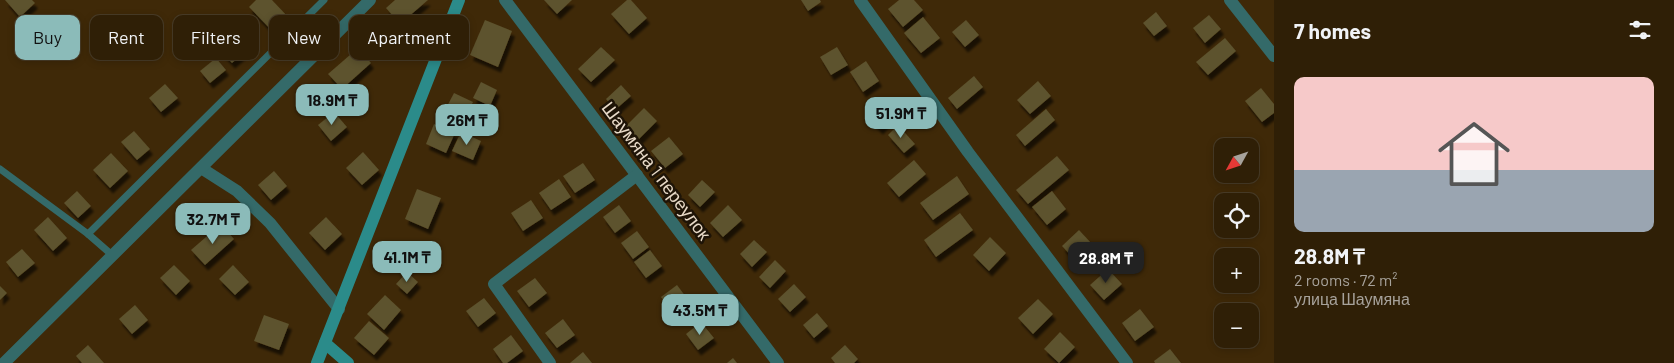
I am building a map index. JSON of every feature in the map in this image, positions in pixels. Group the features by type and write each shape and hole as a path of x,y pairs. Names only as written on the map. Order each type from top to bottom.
{"street":[{"path":"356,15 370,0"},
{"path":"453,15 459,0"},
{"name":"Шаумяна 1 переулок","path":"505,0 778,363"},
{"path":"860,0 968,152 1127,363"},
{"path":"1230,0 1274,56"},
{"path":"4,363 349,22"},
{"path":"317,363 436,60"},
{"path":"201,168 237,191 270,223 339,309"},
{"path":"550,363 494,284 638,175"},
{"path":"325,343 348,363"}],"lane":[{"path":"88,234 324,0"},
{"path":"0,169 88,234 112,255"}],"building":[{"path":"5,0 32,0 35,3 22,15 18,15"},
{"path":"256,0 272,0 286,15 269,15 269,28 259,15 249,7"},
{"path":"395,0 428,0 410,15 392,15 386,8"},
{"path":"544,0 572,0 557,14"},
{"path":"627,0 631,0 647,18 629,34 611,14"},
{"path":"801,0 820,0 821,2 808,11"},
{"path":"899,0 914,0 923,10 903,27 888,9"},
{"path":"1156,12 1167,26 1154,36 1143,23"},
{"path":"1209,15 1221,29 1205,43 1193,28"},
{"path":"923,17 940,38 921,53 904,33"},
{"path":"485,20 512,31 498,67 470,55"},
{"path":"966,20 979,35 965,47 952,32"},
{"path":"1225,38 1236,51 1208,75 1196,62"},
{"path":"601,47 615,60 591,82 578,69"},
{"path":"837,47 848,65 831,75 820,57"},
{"path":"349,56 349,60 368,60 371,63 342,89 328,74"},
{"path":"214,60 218,60 226,70 210,83 200,71"},
{"path":"866,61 879,81 863,92 850,72"},
{"path":"974,76 983,87 957,109 948,98"},
{"path":"1038,81 1051,96 1030,114 1017,100"},
{"path":"481,82 497,90 490,106 473,98"},
{"path":"165,84 178,98 161,112 149,98"},
{"path":"621,85 631,96 615,110 606,99"},
{"path":"1261,88 1274,104 1274,113 1262,122 1245,101"},
{"path":"454,93 473,102 463,122 444,112"},
{"path":"882,99 895,113 880,129 866,115"},
{"path":"644,108 657,121 639,139 626,126"},
{"path":"1046,109 1055,120 1025,146 1016,135"},
{"path":"334,112 347,127 331,141 318,125"},
{"path":"434,124 455,133 446,153 426,144"},
{"path":"898,125 915,144 904,153 888,135"},
{"path":"134,131 150,149 137,160 121,142"},
{"path":"461,132 481,141 473,160 452,151"},
{"path":"669,137 683,154 665,168 651,151"},
{"path":"363,152 379,170 362,185 346,168"},
{"path":"111,153 128,171 110,188 93,170"},
{"path":"1057,156 1069,170 1028,204 1016,190"},
{"path":"914,160 926,174 899,197 887,183"},
{"path":"583,163 595,180 575,193 563,176"},
{"path":"274,171 287,186 271,200 258,185"},
{"path":"957,176 969,194 933,220 920,203"},
{"path":"559,179 571,197 551,210 539,193"},
{"path":"702,180 715,192 700,207 688,195"},
{"path":"417,189 441,198 428,229 405,219"},
{"path":"77,191 91,206 78,218 64,203"},
{"path":"1052,191 1066,209 1047,225 1032,207"},
{"path":"531,200 543,218 523,231 511,213"},
{"path":"619,205 631,221 615,233 603,217"},
{"path":"728,205 742,220 723,237 710,223"},
{"path":"960,213 973,230 936,257 924,240"},
{"path":"48,217 67,238 53,251 34,230"},
{"path":"326,217 342,234 325,250 309,233"},
{"path":"221,224 234,239 205,265 191,250"},
{"path":"1079,230 1092,244 1075,260 1062,246"},
{"path":"637,231 649,247 633,259 621,243"},
{"path":"990,237 1006,253 989,271 973,255"},
{"path":"754,240 767,252 752,267 740,254"},
{"path":"22,249 35,263 18,277 6,262"},
{"path":"650,250 662,266 646,278 634,262"},
{"path":"775,260 786,271 770,288 759,277"},
{"path":"174,265 190,281 176,295 160,278"},
{"path":"233,265 249,282 235,295 219,279"},
{"path":"1108,269 1122,284 1104,300 1090,285"},
{"path":"407,272 418,282 407,294 396,284"},
{"path":"535,278 547,293 529,307 517,291"},
{"path":"794,284 806,297 790,312 778,299"},
{"path":"677,285 689,301 673,313 661,297"},
{"path":"0,286 7,293 0,300"},
{"path":"385,295 401,310 384,330 367,314"},
{"path":"484,298 496,313 478,327 466,311"},
{"path":"1038,299 1053,314 1033,334 1018,318"},
{"path":"135,305 148,320 132,334 119,319"},
{"path":"1140,309 1154,327 1135,341 1122,323"},
{"path":"817,313 828,326 814,338 803,325"},
{"path":"264,315 289,324 279,350 254,341"},
{"path":"563,319 575,335 557,348 545,333"},
{"path":"369,321 389,338 374,355 354,338"},
{"path":"701,322 714,338 698,350 686,334"},
{"path":"1060,332 1075,347 1059,363 1044,349"},
{"path":"511,335 523,351 507,363 503,363 493,349"},
{"path":"88,345 104,363 82,363 76,356"},
{"path":"845,345 858,359 854,363 835,363 831,358"},
{"path":"1170,349 1181,363 1155,363 1154,361"},
{"path":"583,352 592,363 570,363"},
{"path":"733,358 737,363 727,363"}]}
